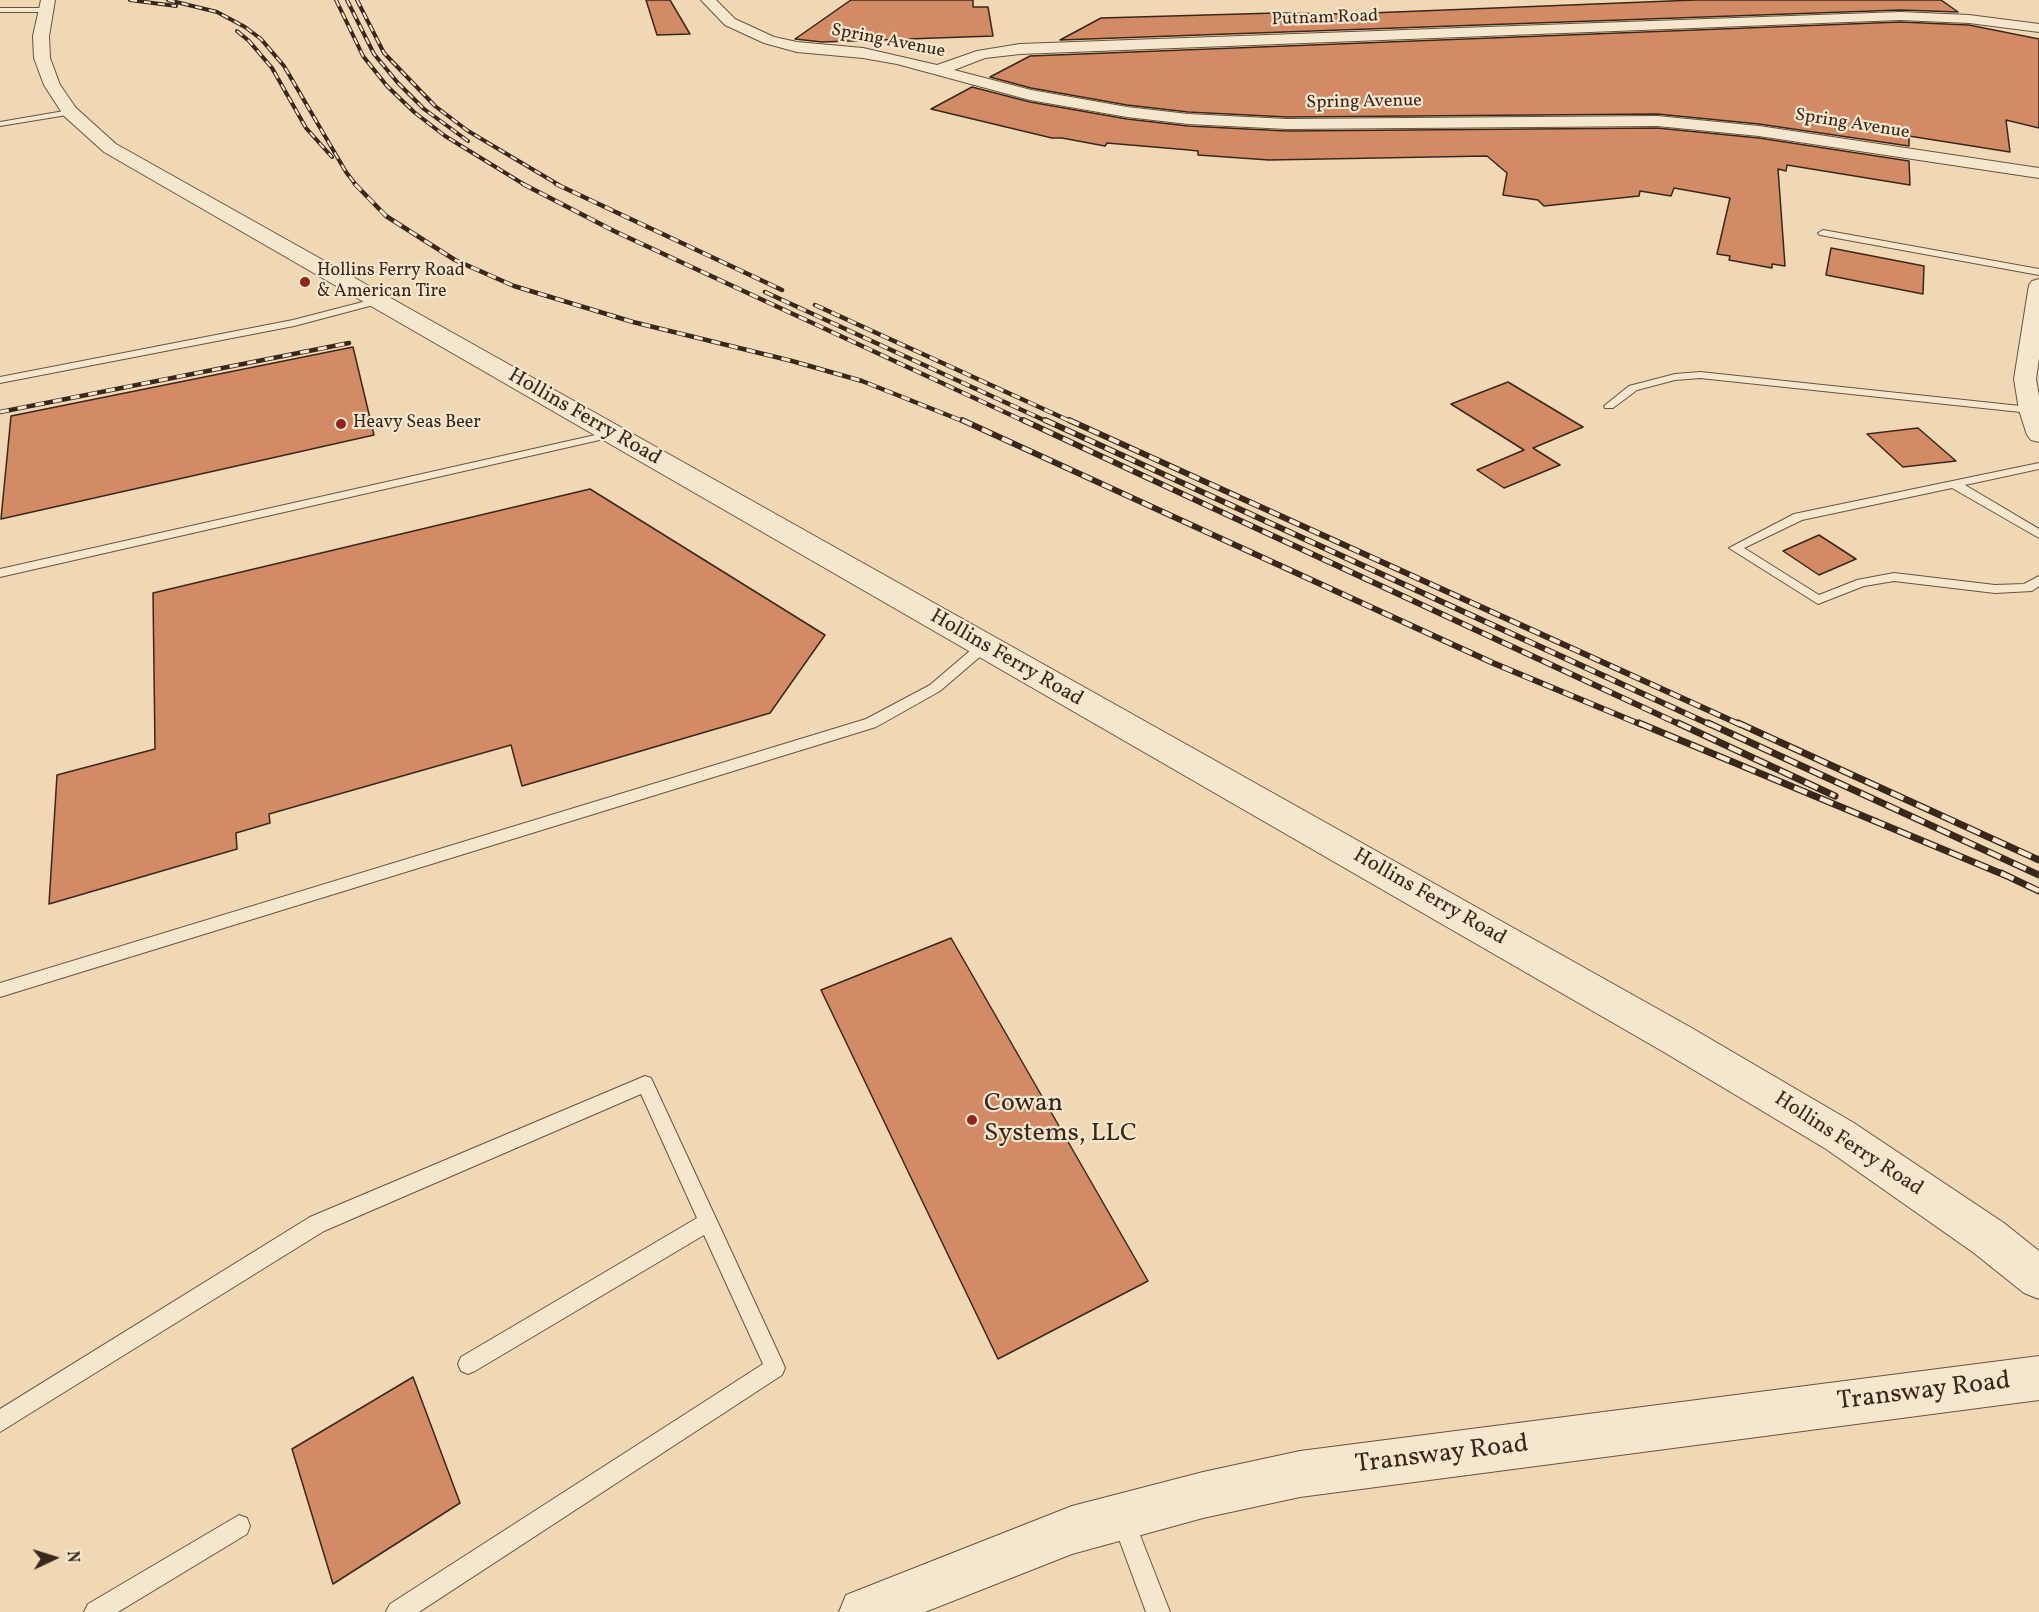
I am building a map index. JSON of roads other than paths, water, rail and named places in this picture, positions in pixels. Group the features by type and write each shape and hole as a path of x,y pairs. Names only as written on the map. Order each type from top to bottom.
{"street":[{"name":"Spring Avenue","path":"708,0 730,22 769,40 797,47 863,53 1072,104 1188,119 1287,124 1656,121 1759,131 2039,173"},
{"name":"Hollins Ferry Road","path":"47,5 41,36 42,58 52,85 70,112 110,148 142,169 1677,1039 1840,1136 1989,1238 2039,1278"},
{"name":"Putnam Road","path":"939,70 982,54 1020,50 1900,16 1969,19 2039,28"},
{"path":"2039,285 2025,379 2030,410 2039,435"},
{"name":"Transway Road","path":"863,1612 1072,1530 1300,1474 2039,1378"}],"lane":[{"path":"0,10 47,5"},
{"path":"0,124 70,112"},
{"path":"1823,233 2039,272"},
{"path":"0,380 294,323 378,301"},
{"path":"1609,406 1633,388 1675,377 1700,375 2030,410"},
{"path":"0,573 613,434"},
{"path":"2039,466 1798,517 1735,548 1818,600 1861,583 1894,577 1995,589 2027,588 2039,580"},
{"path":"1954,484 2039,534"},
{"path":"0,990 850,730 906,706 935,688 984,646"},
{"path":"0,1421 317,1224 645,1084 775,1368 398,1612"},
{"path":"468,1364 708,1222"},
{"path":"1122,1517 1158,1612"},
{"path":"96,1612 239,1526"}],"railway":[{"path":"130,0 176,6"},
{"path":"168,0 217,12 245,27 261,39 284,66 346,172 356,185"},
{"path":"336,0 363,56 387,86 414,112 445,136 525,185"},
{"path":"347,0 374,54 398,83 424,109 468,141"},
{"path":"357,0 384,53 435,106 468,131 559,185"},
{"path":"237,31 249,41 272,68 306,128 332,157"},
{"path":"355,184 386,216 455,260 514,286 633,322 792,361 862,381 965,422"},
{"path":"523,184 614,231 1026,422"},
{"path":"556,184 782,290"},
{"path":"765,292 1048,422"},
{"path":"815,305 1072,422"},
{"path":"0,412 349,343"},
{"path":"962,420 1493,663 1642,725"},
{"path":"1023,420 1681,725"},
{"path":"1045,420 1711,725"},
{"path":"1069,420 1741,725"},
{"path":"1639,723 2007,876"},
{"path":"1678,723 1835,796"},
{"path":"1708,723 2039,875"},
{"path":"1738,723 2039,860"},
{"path":"2001,873 2039,891"}],"place":[{"name":"Hollins Ferry Road & American Tire","path":"305,282"},
{"name":"Heavy Seas Beer","path":"341,424"},
{"name":"Cowan Systems, LLC","path":"972,1120"}]}
